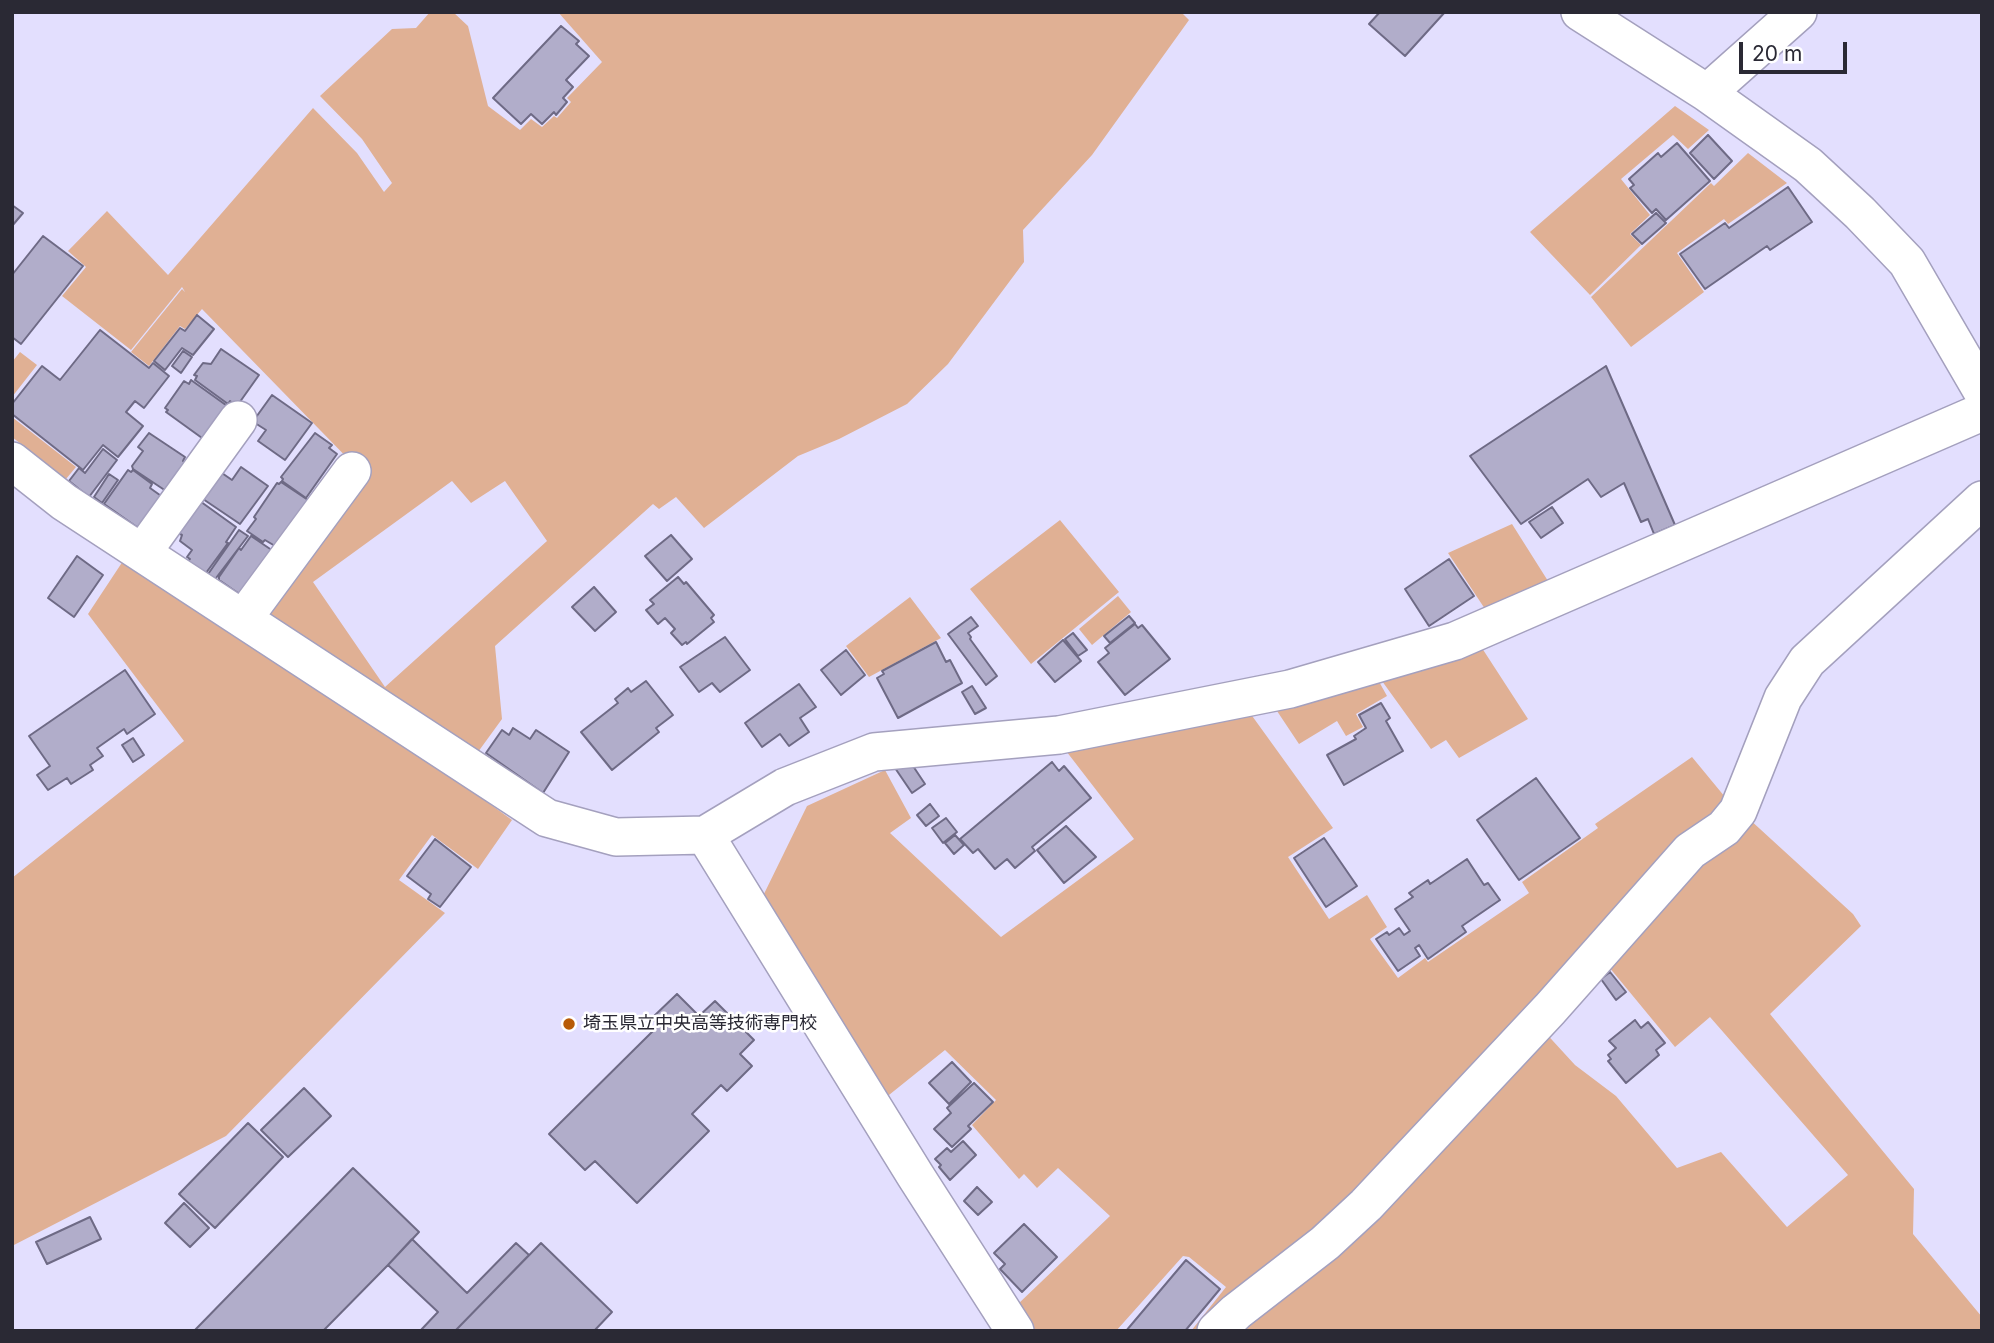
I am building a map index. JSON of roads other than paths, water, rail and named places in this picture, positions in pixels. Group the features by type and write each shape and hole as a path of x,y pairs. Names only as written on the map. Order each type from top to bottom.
{"street":[{"path":"1580,12 1707,93 1808,165 1860,213 1907,262 1982,391"},
{"path":"1707,93 1798,12"},
{"path":"12,461 64,502 547,818 616,838 705,835 785,788 874,752 1059,736 1290,689 1455,641 1982,412"},
{"path":"142,553 238,420"},
{"path":"243,619 352,471"},
{"path":"1216,1331 1236,1312 1325,1243 1366,1205 1550,1009 1690,851 1724,828 1738,811 1783,698 1807,661 1982,500"},
{"path":"705,835 922,1187 1015,1331"}],"place":[{"name":"埼玉県立中央高等技術専門校","path":"569,1024"}]}
